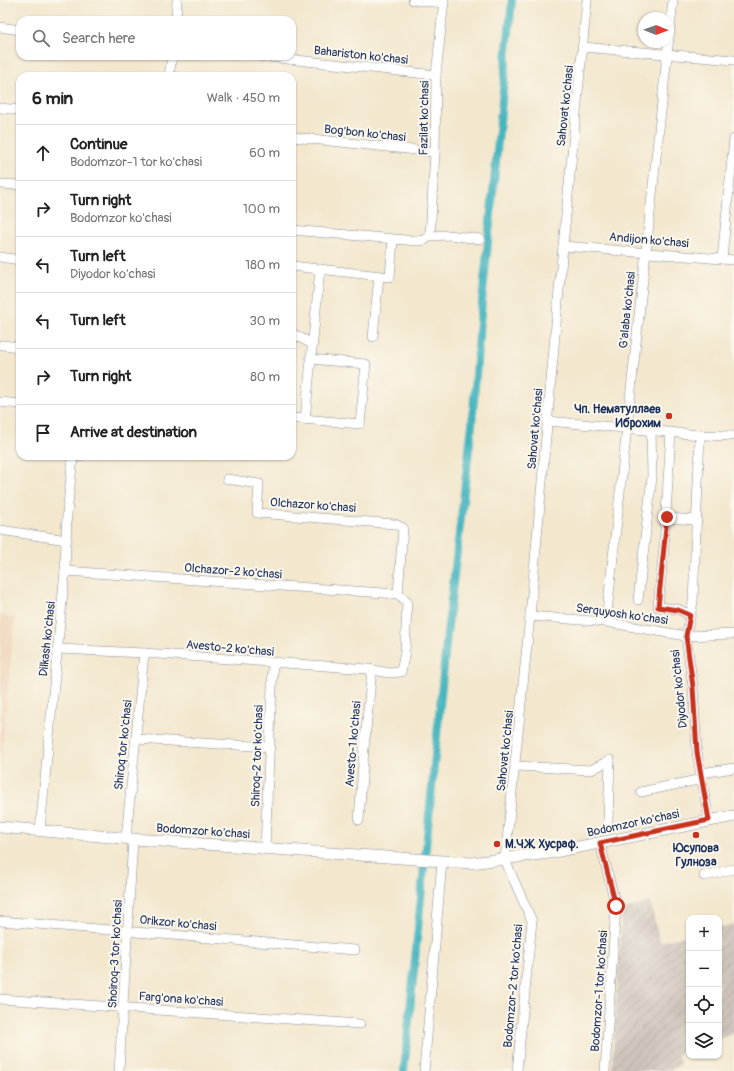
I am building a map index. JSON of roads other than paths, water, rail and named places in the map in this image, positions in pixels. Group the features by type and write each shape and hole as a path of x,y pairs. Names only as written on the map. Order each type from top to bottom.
{"street":[{"path":"176,16 177,0"},
{"path":"413,0 444,2"},
{"name":"Sahovat ko'chasi","path":"505,860 516,766 587,0"},
{"name":"G'alaba ko'chasi","path":"606,622 673,0"},
{"name":"Fazilat ko'chasi","path":"430,236 435,152 436,75 444,2"},
{"path":"0,27 16,29"},
{"path":"583,46 734,60"},
{"path":"170,72 171,60"},
{"name":"Bahariston ko'chasi","path":"296,60 436,75"},
{"path":"0,108 16,110"},
{"name":"Bog'bon ko'chasi","path":"296,137 435,152"},
{"path":"722,259 734,139"},
{"path":"0,184 16,185"},
{"path":"296,230 393,240 417,241 425,240 430,236 448,235 480,239"},
{"path":"296,266 390,277 393,240"},
{"name":"Andijon ko'chasi","path":"563,246 734,260"},
{"path":"0,257 16,259"},
{"path":"305,420 320,269"},
{"path":"373,337 380,276"},
{"path":"296,335 312,344"},
{"path":"2,345 16,347"},
{"path":"296,419 360,424 366,364 310,359"},
{"path":"0,402 16,404"},
{"path":"548,421 700,435 734,436"},
{"path":"638,600 652,477 651,430"},
{"path":"671,432 666,518 658,607 678,610 690,615"},
{"name":"Diyodor ko'chasi","path":"700,435 693,602 686,636 693,687 697,752 709,820"},
{"name":"Dilkash ko'chasi","path":"40,830 65,571 73,460"},
{"name":"Olchazor ko'chasi","path":"227,479 259,484 257,513 395,524 403,528 398,594"},
{"path":"666,518 697,520"},
{"path":"0,530 67,540"},
{"name":"Olchazor-2 ko'chasi","path":"65,571 398,594"},
{"name":"Avesto-2 ko'chasi","path":"58,649 372,670 389,673 401,672 405,652 407,602 398,594"},
{"name":"Serquyosh ko'chasi","path":"530,616 606,622 686,636 734,634"},
{"name":"Shiroq tor ko'chasi","path":"130,838 136,739 144,654"},
{"name":"Shiroq-2 tor ko'chasi","path":"265,848 273,664"},
{"name":"Avesto-1 ko'chasi","path":"359,820 372,670"},
{"path":"136,739 270,747"},
{"path":"516,766 592,770 610,760 608,821"},
{"path":"640,792 734,768"},
{"name":"Bodomzor ko'chasi","path":"0,827 438,862 471,863 505,860 600,843 734,816"},
{"name":"Shoiroq-3 tor ko'chasi","path":"119,1071 128,931 130,838"},
{"name":"Bodomzor-1 tor ko'chasi","path":"600,843 616,906 605,1071"},
{"name":"Bodomzor-2 tor ko'chasi","path":"505,860 532,921 517,1071"},
{"path":"424,1071 438,862"},
{"path":"704,876 734,869"},
{"name":"Orikzor ko'chasi","path":"0,921 354,950"},
{"name":"Farg'ona ko'chasi","path":"0,999 360,1024"}],"waterway":[{"path":"404,1071 447,634 472,425 480,323 512,0"}],"place":[{"name":"Чп. Нематуллаев Иброхим","path":"669,416"},
{"name":"Юсупова Гулноза","path":"696,835"},
{"name":"М.Ч.Ж. Хусраф.","path":"497,844"}]}
